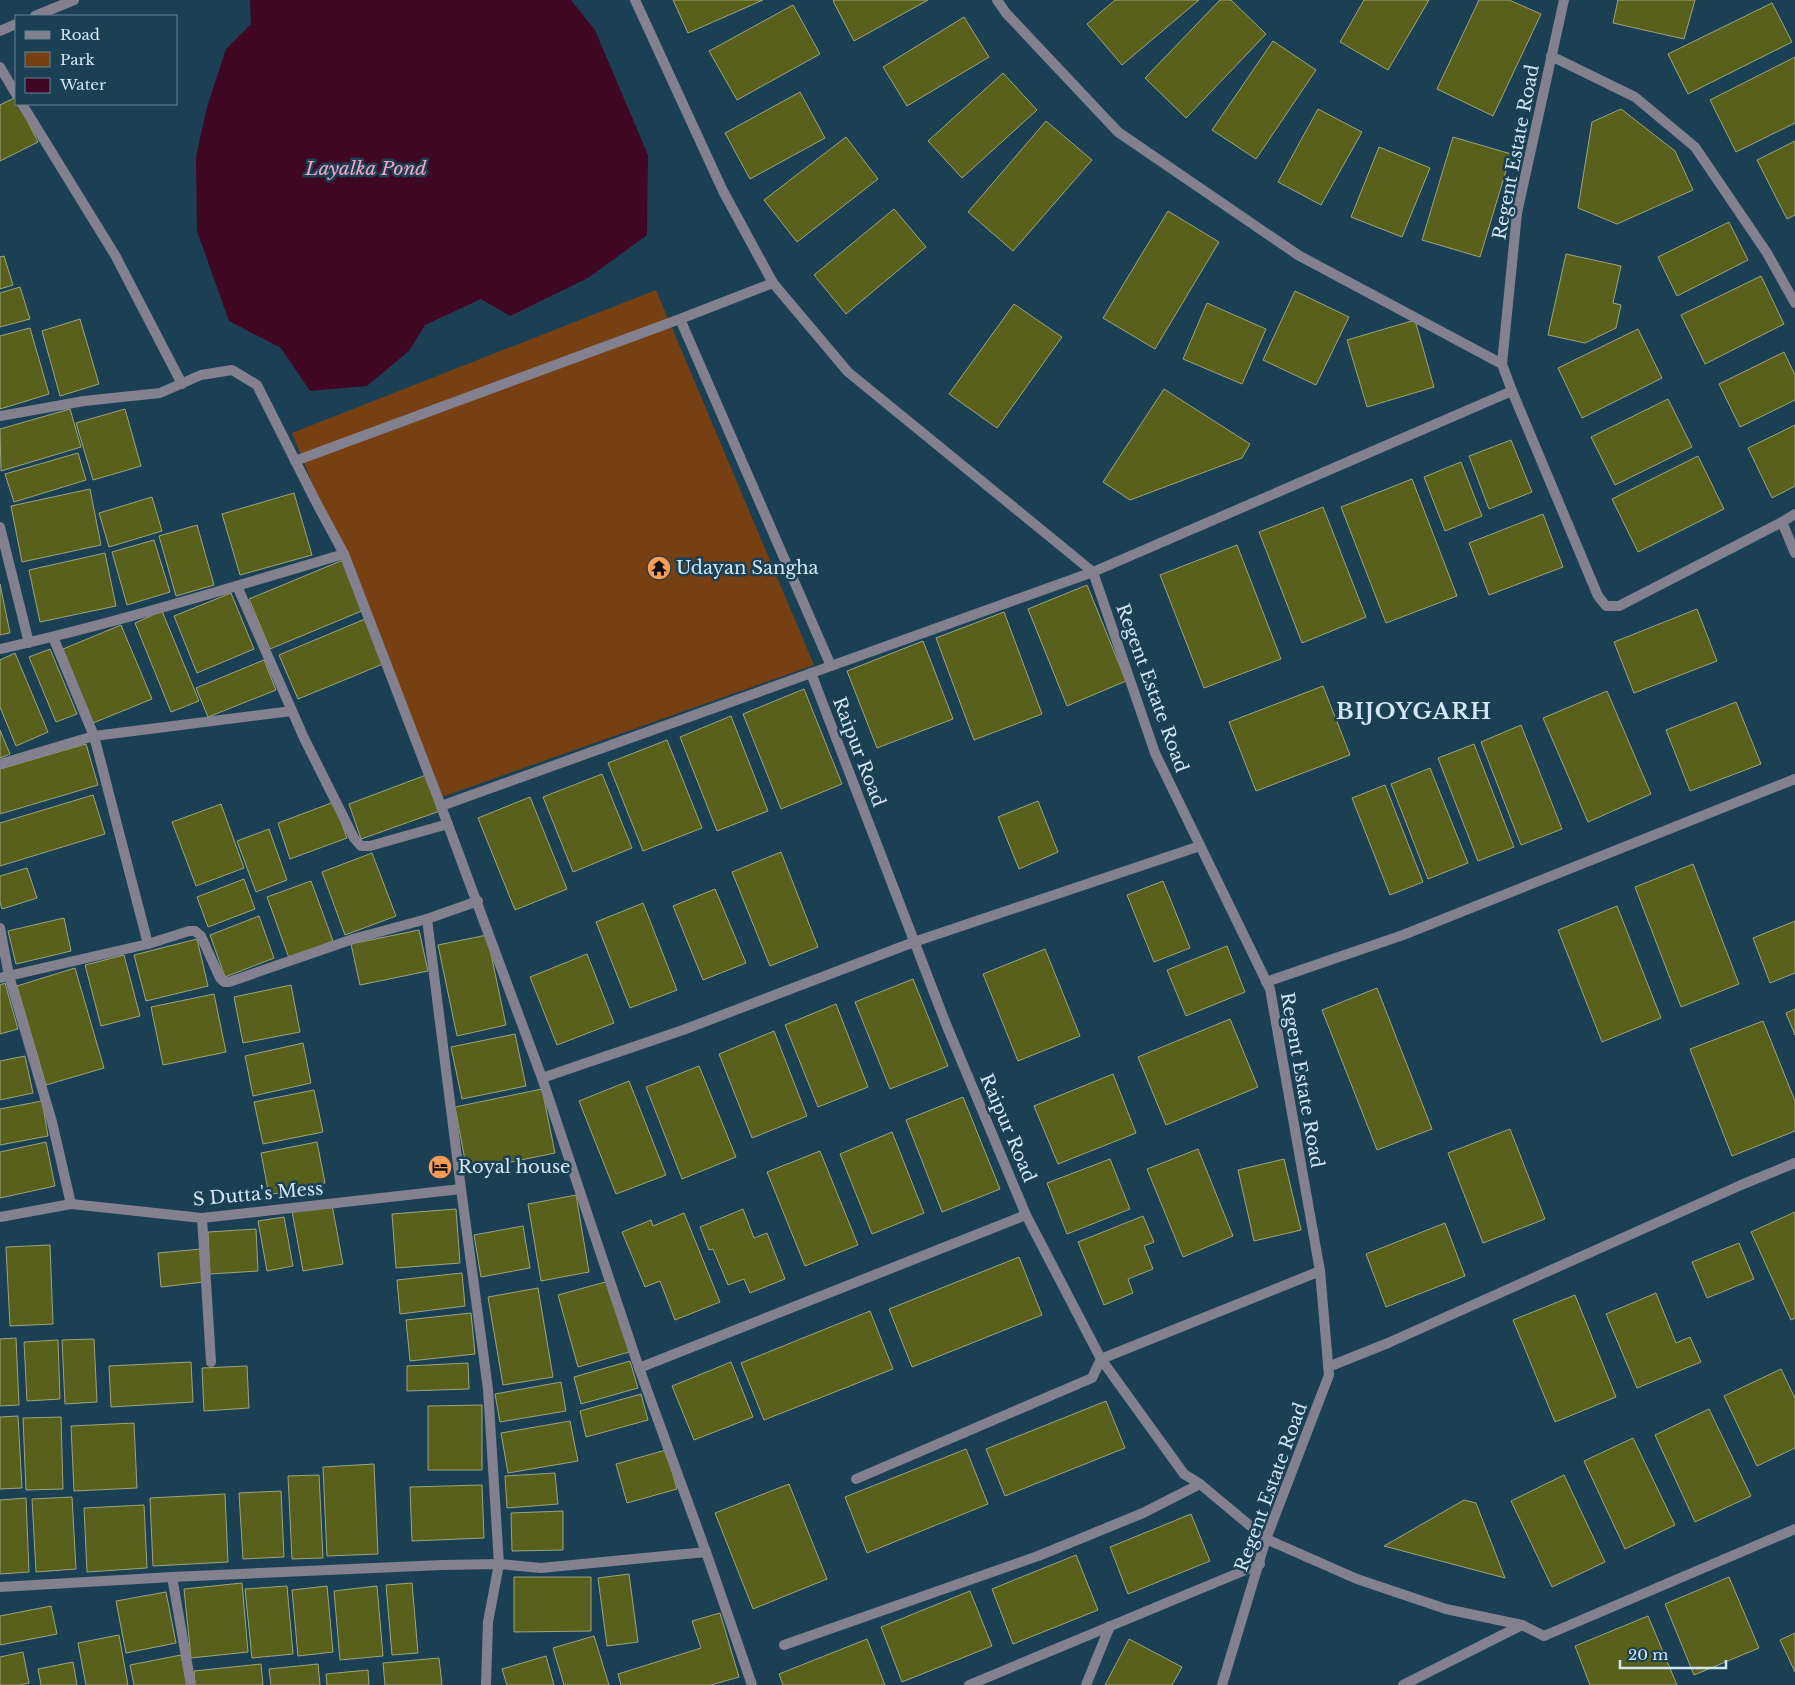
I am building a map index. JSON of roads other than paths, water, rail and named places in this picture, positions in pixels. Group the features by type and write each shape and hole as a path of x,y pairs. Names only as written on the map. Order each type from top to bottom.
{"street":[{"path":"36,15 74,0"},
{"path":"635,0 723,191 773,283 848,372 1093,572"},
{"path":"997,0 1006,13 1118,132 1298,255 1502,364"},
{"name":"Regent Estate Road","path":"1564,0 1517,213 1502,364 1512,391 1598,596 1606,606 1619,606 1782,522"},
{"path":"0,31 15,24"},
{"path":"1551,56 1635,97 1695,147 1767,253 1795,302"},
{"path":"0,67 15,92"},
{"path":"23,105 115,255 182,384"},
{"path":"295,461 773,283"},
{"path":"680,319 831,666"},
{"path":"0,416 84,400 160,393 201,375 232,370 257,384 344,554 478,901 542,1078 640,1368 752,1685"},
{"path":"441,806 1093,572 1512,391"},
{"path":"1795,514 1782,522 1795,553"},
{"path":"0,527 29,643"},
{"path":"0,649 162,609 344,554"},
{"name":"Regent Estate Road","path":"1093,572 1155,753 1270,989 1320,1271 1329,1375 1266,1538 1260,1564 1222,1685"},
{"path":"237,586 292,711 348,828 361,846 370,846 448,824"},
{"path":"54,637 94,736 148,944"},
{"name":"Raipur Road","path":"811,673 946,1024 1026,1214 1101,1359 1184,1474 1200,1484 1266,1538 1357,1579 1446,1609 1522,1625 1544,1636 1795,1529"},
{"path":"0,764 94,736 292,711"},
{"path":"1266,982 1403,935 1795,779"},
{"path":"542,1078 683,1030 914,942 1200,846"},
{"path":"4,977 148,944 189,931 195,931 201,936 220,978 224,982 229,982 353,939 427,919 478,901"},
{"path":"427,919 488,1389 499,1564 488,1622 486,1685"},
{"path":"0,928 4,977 52,1122 71,1204"},
{"path":"1328,1367 1397,1339 1741,1184 1795,1163"},
{"name":"S Dutta's Mess","path":"0,1217 71,1204 202,1218 461,1190"},
{"path":"640,1368 1026,1214"},
{"path":"202,1218 211,1362"},
{"path":"856,1479 1092,1378 1101,1359 1320,1271"},
{"path":"784,1645 1038,1556 1143,1513 1200,1484"},
{"path":"0,1587 172,1577 499,1564 541,1568 706,1552"},
{"path":"969,1685 1260,1564"},
{"path":"172,1577 191,1685"},
{"path":"1403,1685 1522,1625"},
{"path":"1086,1685 1110,1626"}],"water":[{"name":"Layalka Pond","path":"250,0 571,0 595,30 648,155 647,235 588,278 510,316 481,299 425,325 409,351 367,386 310,391 281,348 229,321 197,231 196,157 207,107 226,49 251,24"}],"place":[{"name":"Udayan Sangha","path":"659,568"},
{"name":"Royal house","path":"440,1167"}],"district":[{"name":"BIJOYGARH","path":"1414,711"}]}
